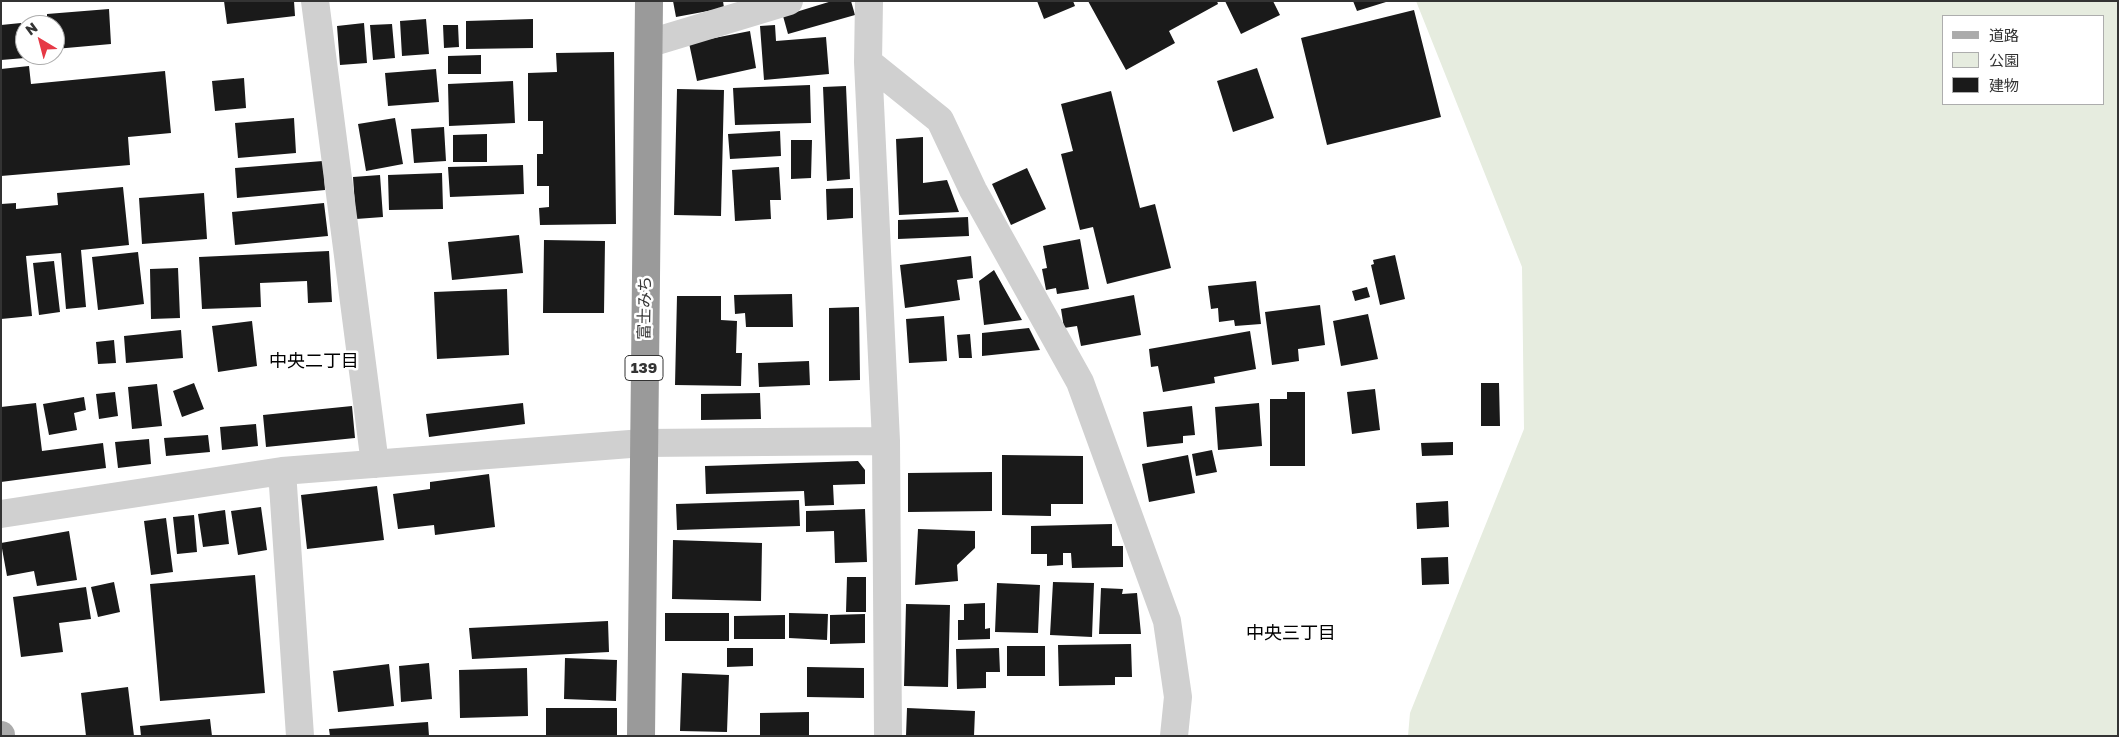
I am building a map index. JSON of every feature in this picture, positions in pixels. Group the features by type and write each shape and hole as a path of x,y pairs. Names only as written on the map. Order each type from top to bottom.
{"highway":[{"name":"富士みち","path":"641,736 649,1"}],"street":[{"path":"315,1 375,464"},
{"path":"650,43 789,1"},
{"path":"869,1 868,62 886,441 888,736"},
{"path":"868,62 940,120 973,190 1080,382 1167,621 1178,697 1174,736"},
{"path":"1,514 282,471 643,443 886,441"},
{"path":"282,471 300,736"}],"green space":[{"path":"1416,1 2118,1 2118,736 1408,736 1410,713 1524,429 1522,267"}],"building":[{"path":"224,1 294,1 295,16 227,24"},
{"path":"673,1 723,1 724,8 676,17"},
{"path":"832,1 851,1 855,15 788,34 783,16"},
{"path":"1037,1 1073,1 1075,6 1044,19"},
{"path":"1088,1 1217,1 1218,4 1169,31 1175,43 1126,70"},
{"path":"1225,1 1273,1 1280,15 1241,34"},
{"path":"1353,1 1386,1 1386,2 1357,11"},
{"path":"109,9 111,44 65,48 65,15 47,14"},
{"path":"1414,10 1441,117 1327,145 1301,38"},
{"path":"426,19 429,54 402,56 400,21"},
{"path":"533,19 533,48 466,49 466,21"},
{"path":"364,23 367,63 340,65 337,26"},
{"path":"15,24 15,59 1,60 1,25"},
{"path":"392,24 395,58 373,60 370,25"},
{"path":"443,25 458,25 459,47 444,48"},
{"path":"775,25 776,41 826,37 829,74 764,80 760,26"},
{"path":"750,31 756,68 697,81 689,43"},
{"path":"614,52 616,224 540,225 539,208 549,207 549,186 537,186 537,154 543,154 543,121 528,121 528,73 557,72 556,53"},
{"path":"481,55 481,74 448,74 448,56"},
{"path":"29,66 31,84 165,71 171,133 128,137 130,165 1,176 1,69"},
{"path":"1257,68 1274,118 1233,132 1217,81"},
{"path":"436,69 439,102 388,106 385,73"},
{"path":"244,78 246,108 215,111 212,81"},
{"path":"513,81 515,123 449,126 448,84"},
{"path":"810,85 811,123 735,125 733,88"},
{"path":"846,86 850,179 827,181 823,87"},
{"path":"677,89 724,90 721,216 674,215"},
{"path":"1111,91 1140,208 1155,204 1171,268 1107,284 1093,227 1080,230 1061,154 1073,151 1061,104"},
{"path":"294,118 296,153 238,158 235,123"},
{"path":"395,118 403,164 366,171 358,124"},
{"path":"444,127 446,161 414,163 411,129"},
{"path":"780,131 781,156 730,159 728,134"},
{"path":"487,134 487,162 453,162 453,135"},
{"path":"923,137 923,183 947,180 959,212 899,215 896,139"},
{"path":"791,140 812,140 811,178 791,179"},
{"path":"323,161 325,190 237,198 235,168"},
{"path":"523,165 524,194 450,197 448,167"},
{"path":"779,167 781,200 770,200 771,219 735,221 732,170"},
{"path":"1027,168 1046,209 1011,225 992,184"},
{"path":"442,173 443,209 389,210 388,175"},
{"path":"380,175 383,217 356,219 353,177"},
{"path":"123,187 129,245 81,250 86,307 66,309 61,253 26,256 32,316 1,319 1,204 16,203 16,209 58,205 57,193"},
{"path":"853,188 853,218 827,220 826,189"},
{"path":"204,193 207,239 142,244 139,198"},
{"path":"324,203 328,236 235,245 232,212"},
{"path":"968,217 969,236 898,239 898,220"},
{"path":"519,235 523,273 452,280 448,242"},
{"path":"1080,239 1089,289 1057,294 1056,288 1046,290 1042,269 1047,268 1043,246"},
{"path":"544,240 605,241 604,313 543,313"},
{"path":"329,251 332,302 308,303 307,281 260,283 261,307 202,309 199,257"},
{"path":"138,252 144,304 98,310 92,257"},
{"path":"1395,255 1405,299 1380,305 1371,265 1374,264 1373,260"},
{"path":"971,256 973,278 957,280 960,300 905,308 900,265"},
{"path":"54,261 60,312 39,315 33,263"},
{"path":"178,268 180,318 151,319 150,269"},
{"path":"994,270 1022,320 984,325 979,281"},
{"path":"1256,281 1261,324 1235,326 1234,320 1219,322 1218,308 1211,309 1208,286"},
{"path":"1367,287 1370,297 1355,301 1352,291"},
{"path":"507,289 509,355 437,359 434,292"},
{"path":"792,294 793,327 746,327 745,313 735,314 734,295"},
{"path":"1134,295 1141,335 1081,346 1077,326 1064,328 1061,309"},
{"path":"677,296 721,296 721,320 737,321 736,353 742,353 741,386 675,385"},
{"path":"1320,305 1325,345 1298,349 1299,361 1272,365 1265,312"},
{"path":"859,307 860,380 829,381 829,308"},
{"path":"1368,314 1378,359 1341,366 1333,321"},
{"path":"944,316 947,361 909,363 906,319"},
{"path":"252,321 257,366 218,372 212,326"},
{"path":"1029,328 1040,350 982,356 982,333"},
{"path":"181,330 183,358 126,363 124,336"},
{"path":"1250,331 1256,369 1214,377 1215,383 1163,392 1158,366 1151,367 1149,349"},
{"path":"970,334 972,358 959,358 957,335"},
{"path":"114,340 116,363 98,364 96,342"},
{"path":"809,361 810,385 759,387 758,363"},
{"path":"194,383 204,409 182,417 173,391"},
{"path":"1481,383 1499,383 1500,426 1481,426"},
{"path":"157,384 162,426 132,429 128,387"},
{"path":"1375,389 1380,430 1352,434 1347,392"},
{"path":"115,392 118,416 99,419 96,394"},
{"path":"1287,392 1305,392 1305,466 1270,466 1270,399 1287,399"},
{"path":"760,393 761,419 701,420 701,394"},
{"path":"84,397 86,410 74,413 77,430 49,435 43,404"},
{"path":"36,403 42,451 103,443 106,468 1,482 1,407"},
{"path":"523,403 525,424 429,437 426,414"},
{"path":"1259,403 1262,446 1218,450 1215,407"},
{"path":"352,406 355,438 266,447 263,415"},
{"path":"1192,406 1195,435 1183,436 1183,443 1147,447 1143,412"},
{"path":"256,424 258,446 222,450 220,427"},
{"path":"208,435 210,452 166,456 164,438"},
{"path":"149,439 151,464 118,468 115,442"},
{"path":"1453,442 1453,455 1422,456 1421,443"},
{"path":"1212,450 1217,472 1196,476 1192,454"},
{"path":"1002,455 1083,456 1083,504 1051,504 1051,516 1002,515"},
{"path":"1188,455 1195,493 1149,502 1142,464"},
{"path":"858,461 865,470 865,484 833,485 834,505 805,506 804,491 706,494 705,466"},
{"path":"992,472 992,511 908,512 908,473"},
{"path":"489,474 495,527 435,535 434,525 398,529 393,494 430,489 430,482"},
{"path":"377,486 384,540 307,549 301,495"},
{"path":"799,500 800,526 677,530 676,504"},
{"path":"1448,501 1449,527 1417,529 1416,503"},
{"path":"261,507 267,550 238,555 231,511"},
{"path":"865,509 867,562 835,563 834,531 806,532 806,511"},
{"path":"225,510 229,544 203,547 198,514"},
{"path":"194,515 197,552 177,554 173,517"},
{"path":"166,518 173,572 151,575 144,521"},
{"path":"1112,524 1112,546 1123,546 1123,567 1072,568 1071,553 1063,553 1063,565 1047,566 1047,554 1031,554 1031,526"},
{"path":"918,529 975,531 975,548 957,565 958,581 915,585"},
{"path":"69,531 77,580 37,586 34,571 7,576 1,543"},
{"path":"673,540 762,543 761,601 672,599"},
{"path":"1448,557 1449,584 1422,585 1421,558"},
{"path":"255,575 265,693 160,701 150,584"},
{"path":"847,577 866,577 866,612 846,612"},
{"path":"114,582 120,612 98,617 91,587"},
{"path":"1053,582 1094,583 1092,637 1050,635"},
{"path":"997,583 1040,585 1038,633 995,632"},
{"path":"86,587 91,619 59,623 63,652 21,657 13,597"},
{"path":"1101,588 1123,589 1122,594 1137,593 1141,634 1099,634"},
{"path":"985,603 985,629 990,628 990,639 958,640 958,620 964,620 964,604"},
{"path":"906,604 950,605 948,687 904,686"},
{"path":"665,613 729,613 729,641 665,641"},
{"path":"789,613 828,614 827,640 789,638"},
{"path":"865,614 865,643 830,644 830,615"},
{"path":"785,615 785,639 734,639 734,616"},
{"path":"608,621 609,652 472,659 469,628"},
{"path":"1131,644 1132,677 1115,677 1115,685 1059,686 1058,645"},
{"path":"1007,646 1045,646 1045,676 1007,676"},
{"path":"727,648 753,648 753,666 727,667"},
{"path":"999,648 1000,672 986,672 986,688 957,689 956,649"},
{"path":"565,658 617,660 616,701 564,699"},
{"path":"429,663 432,699 401,702 399,666"},
{"path":"389,664 394,706 338,712 333,671"},
{"path":"807,667 864,668 864,698 807,697"},
{"path":"527,668 528,716 460,718 459,670"},
{"path":"682,673 729,675 727,732 680,731"},
{"path":"128,687 134,736 86,736 81,693"},
{"path":"546,708 617,708 617,736 546,736"},
{"path":"907,708 975,711 974,736 906,736"},
{"path":"809,712 809,736 760,736 760,713"},
{"path":"210,719 212,736 141,736 140,726"},
{"path":"428,722 429,736 330,736 329,729"}],"district":[{"name":"中央二丁目","path":"314,361"},
{"name":"中央三丁目","path":"1291,633"}]}
